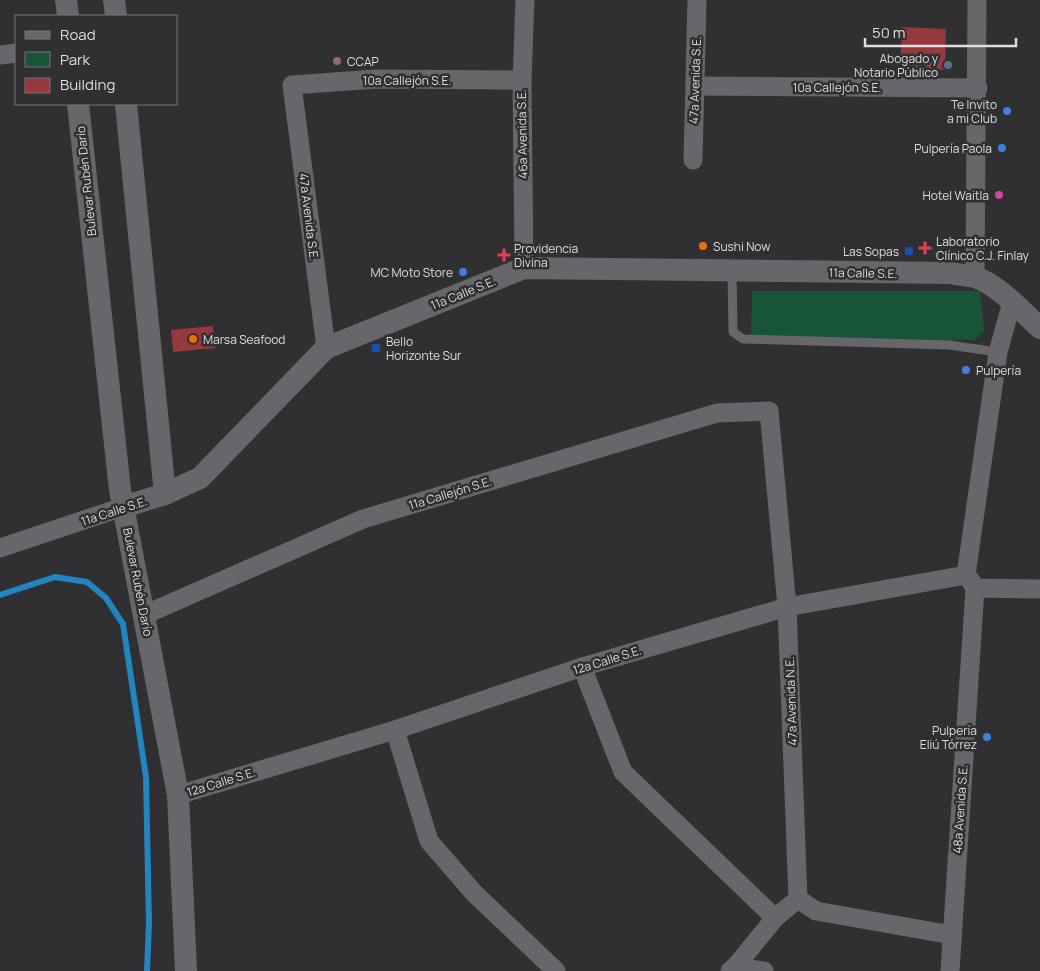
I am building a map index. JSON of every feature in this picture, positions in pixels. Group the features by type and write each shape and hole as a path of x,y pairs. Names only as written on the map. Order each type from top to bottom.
{"street":[{"path":"66,0 68,15"},
{"path":"114,0 116,15"},
{"name":"46a Avenida S.E.","path":"524,268 522,80 525,0"},
{"name":"47a Avenida S.E.","path":"693,160 697,0"},
{"path":"975,278 978,0"},
{"path":"0,55 15,53"},
{"name":"10a Callejón S.E.","path":"292,85 376,79 522,80"},
{"name":"47a Avenida S.E.","path":"292,85 326,348"},
{"name":"10a Callejón S.E.","path":"695,86 978,88"},
{"name":"Bulevar Rubén Darío","path":"78,105 123,507 178,795 186,971"},
{"path":"126,105 165,494"},
{"name":"11a Calle S.E.","path":"0,548 165,494 200,478 326,348 524,268 951,273 975,278 1012,302 1040,328"},
{"name":"48a Avenida S.E.","path":"950,971 971,581 998,352 1012,302"},
{"name":"47a Avenida N.E.","path":"769,411 787,607 798,898"},
{"name":"11a Callejón S.E.","path":"144,615 362,519 718,413 769,411"},
{"name":"12a Calle S.E.","path":"178,795 395,730 582,667 787,607 971,581 1040,589"},
{"path":"582,667 623,772 776,918"},
{"path":"395,730 429,841 474,893 556,971"},
{"path":"733,969 776,918 798,898 816,911 952,935"},
{"path":"733,969 764,971"}],"lane":[{"path":"732,271 733,332 743,339 949,345 998,352"}],"green space":[{"path":"752,291 980,291 984,330 975,340 767,343 751,337"}],"building":[{"path":"902,27 946,29 945,70 900,68"},
{"name":"Marsa Seafood","path":"213,326 215,348 173,352 171,330"}],"waterway":[{"path":"0,595 55,577 87,582 106,598 123,624 146,777 149,923 147,971"}],"place":[{"name":"CCAP","path":"337,61"},
{"name":"Abogado y Notario Público","path":"948,65"},
{"name":"Te Invito a mi Club","path":"1007,111"},
{"name":"Pulpería Paola","path":"1002,148"},
{"name":"Hotel Waitla","path":"999,195"},
{"name":"Sushi Now","path":"703,246"},
{"name":"Laboratorio Clínico C.J. Finlay","path":"925,248"},
{"name":"Las Sopas","path":"909,251"},
{"name":"Providencia Divina","path":"504,255"},
{"name":"MC Moto Store","path":"463,272"},
{"name":"Marsa Seafood","path":"193,339"},
{"name":"Bello Horizonte Sur","path":"376,348"},
{"name":"Pulpería","path":"966,370"},
{"name":"Pulpería Eliú Tórrez","path":"987,737"}]}
